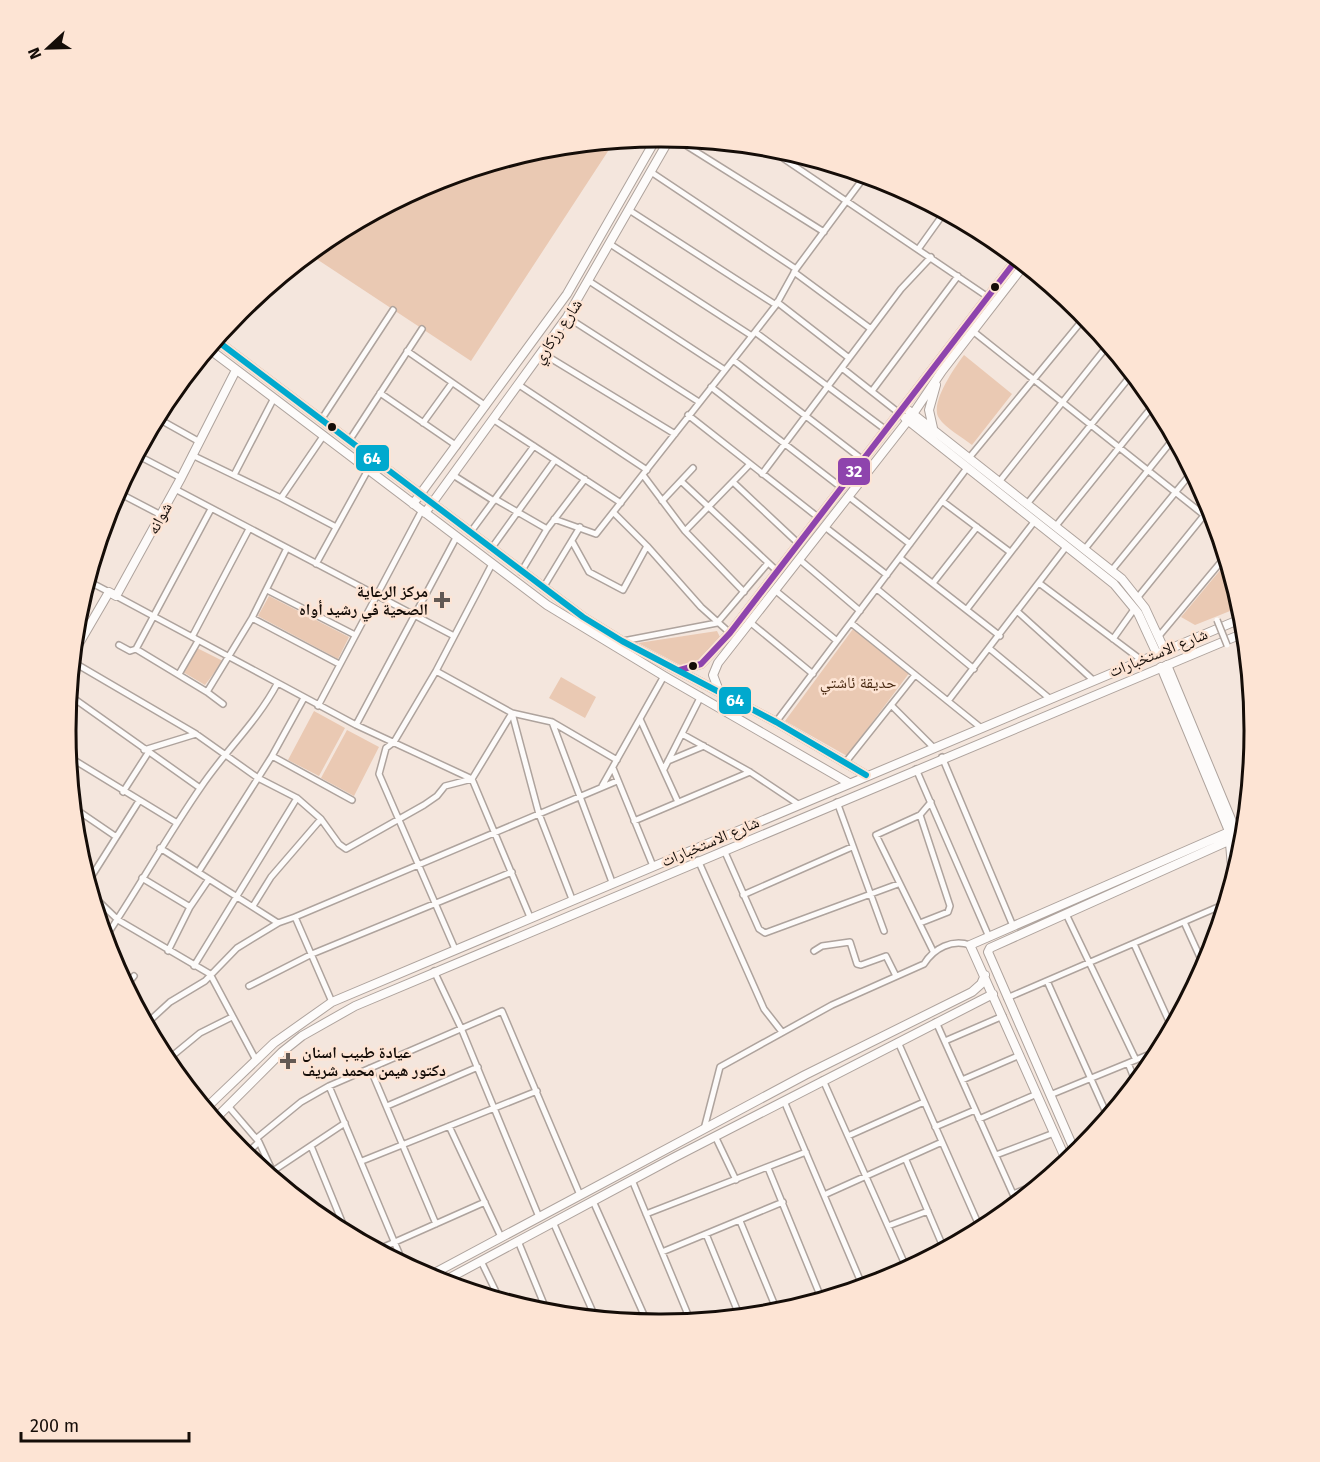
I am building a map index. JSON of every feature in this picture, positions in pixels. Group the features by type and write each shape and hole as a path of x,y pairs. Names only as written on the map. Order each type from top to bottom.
{"main road":[{"name":"شارع رزكاري","path":"413,504 567,294 651,147"},
{"name":"شارع رزكاري","path":"424,512 494,420 578,302 665,147"},
{"path":"680,670 696,667 710,657 730,633 1012,266"},
{"path":"1009,269 1017,275"},
{"path":"720,692 713,675 718,663 800,560 1019,272"},
{"path":"567,294 578,302"},
{"path":"222,345 521,572 621,641 776,722 866,775"},
{"path":"215,354 547,605 849,783"},
{"name":"شوانە","path":"85,636 161,515 236,370"},
{"path":"933,430 929,410 942,371"},
{"path":"901,410 967,468 1114,584 1135,608 1160,651"},
{"path":"910,417 933,430 1112,570 1138,597 1159,636 1160,651"},
{"path":"410,487 420,490 428,485"},
{"path":"445,485 440,503 450,518"},
{"path":"404,496 412,495 410,487"},
{"path":"437,521 435,514 443,512"},
{"name":"شارع الاستخبارات","path":"211,1103 274,1043 332,1002 1092,679 1233,622"},
{"name":"شارع الاستخبارات","path":"220,1115 282,1052 302,1036 355,1006 942,757 1236,636"},
{"path":"710,657 718,663"},
{"path":"1164,666 1234,832"},
{"path":"968,732 974,745"},
{"path":"735,830 741,842"},
{"path":"1063,1153 970,945 1234,834"},
{"path":"1072,1145 1007,998 988,952 990,948 1234,835"},
{"path":"1048,912 1052,921"},
{"path":"439,1271 704,1129 969,993 979,987 985,975"},
{"path":"969,993 974,1004"},
{"path":"453,1276 715,1136 993,994"},
{"path":"274,1043 282,1052"},
{"path":"670,1147 675,1157"}],"street":[{"path":"692,149 824,231"},
{"path":"797,164 988,297"},
{"path":"651,172 795,270 871,329"},
{"path":"554,519 596,534 753,334 776,303 795,270 860,183"},
{"path":"629,210 776,303 849,358"},
{"path":"919,248 939,219"},
{"path":"610,244 753,334 886,430"},
{"path":"762,474 901,289 931,257"},
{"path":"872,391 958,276"},
{"path":"589,281 725,370"},
{"path":"321,420 393,310"},
{"path":"567,317 699,402"},
{"path":"969,458 1079,324"},
{"path":"349,441 422,329"},
{"path":"974,332 1201,512"},
{"path":"407,351 486,406"},
{"path":"999,482 1103,351"},
{"path":"543,353 675,434"},
{"path":"733,360 863,460"},
{"path":"842,368 901,410"},
{"path":"1027,504 1126,380"},
{"path":"423,423 452,383"},
{"path":"519,385 645,472 662,501 685,531 744,592"},
{"path":"711,387 842,488"},
{"path":"380,393 457,446"},
{"path":"234,475 274,398"},
{"path":"1055,527 1148,412"},
{"path":"688,416 819,518"},
{"path":"494,420 621,503"},
{"path":"166,422 198,441"},
{"path":"281,498 324,435"},
{"path":"1084,550 1168,445"},
{"path":"470,533 534,446"},
{"path":"192,455 336,527"},
{"path":"144,459 181,478"},
{"path":"491,549 555,460"},
{"path":"685,531 750,464"},
{"path":"316,564 369,468"},
{"path":"662,501 693,468"},
{"path":"776,722 967,468"},
{"path":"453,475 547,529"},
{"path":"521,572 547,529 585,479"},
{"path":"1112,570 1186,480"},
{"path":"682,482 710,505 777,571"},
{"path":"733,482 799,544"},
{"path":"175,489 454,636"},
{"path":"848,496 910,544"},
{"path":"126,497 161,515"},
{"path":"942,501 1010,552"},
{"path":"119,645 130,651 136,649 151,617 212,509"},
{"path":"318,706 354,635 424,512"},
{"path":"614,513 717,623 730,633"},
{"path":"1138,597 1203,517"},
{"path":"967,609 1034,522"},
{"path":"543,588 573,543 580,527"},
{"path":"825,527 887,575"},
{"path":"933,583 977,527"},
{"path":"192,638 249,529"},
{"path":"356,725 413,615 458,536"},
{"path":"573,543 589,572 623,590 647,546"},
{"path":"948,702 1066,547"},
{"path":"207,692 252,618 287,549"},
{"path":"900,558 1000,636"},
{"path":"800,560 860,611"},
{"path":"621,641 717,623 768,563"},
{"path":"455,949 379,774 386,748 394,742 436,671 492,564"},
{"path":"1159,636 1219,564"},
{"path":"1039,583 1140,659"},
{"path":"95,584 151,617 318,706 472,779 530,917"},
{"path":"877,589 974,669"},
{"path":"267,590 354,635"},
{"path":"776,591 837,641"},
{"path":"1113,639 1135,608"},
{"path":"1018,612 1092,679"},
{"path":"252,618 339,664"},
{"path":"1217,620 1227,645"},
{"path":"751,623 813,674"},
{"path":"851,623 980,727"},
{"path":"179,674 198,641"},
{"path":"136,649 207,692 223,705"},
{"path":"990,649 1049,698"},
{"path":"80,666 196,734 258,778 297,798 321,819 339,844 346,849 400,820 437,796 445,786 472,779 512,713"},
{"path":"436,671 512,713 552,722 617,760"},
{"path":"845,762 915,675"},
{"path":"602,788 664,676"},
{"path":"111,929 160,848 200,788 224,754 264,708 277,684"},
{"path":"664,769 701,696"},
{"path":"199,871 272,756 304,698"},
{"path":"78,702 200,788"},
{"path":"891,705 933,747"},
{"path":"512,713 539,814 572,899"},
{"path":"640,719 678,802"},
{"path":"552,722 578,797 612,882"},
{"path":"123,792 146,751 196,734"},
{"path":"682,734 750,772 798,804"},
{"path":"668,761 704,746"},
{"path":"272,756 352,800"},
{"path":"942,757 1013,926"},
{"path":"78,763 177,823"},
{"path":"613,768 653,866"},
{"path":"916,769 989,937"},
{"path":"634,820 750,772"},
{"path":"152,1018 170,1002 205,981 237,948 278,923 420,866 617,781"},
{"path":"194,966 297,798"},
{"path":"94,872 139,801"},
{"path":"837,802 884,931"},
{"path":"931,802 920,815 876,835 898,884 933,951"},
{"path":"82,813 116,836"},
{"path":"920,815 950,901 948,912 920,923"},
{"path":"254,906 271,876 321,819"},
{"path":"743,895 852,847"},
{"path":"160,848 278,923"},
{"path":"723,850 759,929 765,933 898,884"},
{"path":"698,860 764,1009 782,1032"},
{"path":"249,986 312,954 512,872"},
{"path":"142,878 190,907"},
{"path":"168,951 190,907 209,879"},
{"path":"103,906 118,920 210,975 256,1060"},
{"path":"1007,998 1216,908"},
{"path":"1066,914 1136,1060"},
{"path":"295,917 332,1002"},
{"path":"1184,922 1199,954"},
{"path":"814,951 822,946 850,942 857,964 861,965 886,956 896,976"},
{"path":"704,1129 718,1069 782,1032 924,964 933,951 957,943 970,945"},
{"path":"1134,944 1168,1018"},
{"path":"434,971 478,1067 539,1217"},
{"path":"1047,981 1105,1109"},
{"path":"251,1148 300,1102 329,1086 502,1011 580,1195"},
{"path":"945,1041 1003,1016"},
{"path":"174,1054 200,1033 232,1017"},
{"path":"936,1022 1013,1194 1017,1192"},
{"path":"898,1042 977,1221"},
{"path":"962,1080 1020,1055"},
{"path":"1050,1095 1144,1057"},
{"path":"1128,1063 1132,1073"},
{"path":"387,1106 478,1067"},
{"path":"370,1068 436,1224"},
{"path":"823,1080 903,1261"},
{"path":"329,1086 399,1253"},
{"path":"362,1161 537,1091"},
{"path":"980,1119 1037,1094"},
{"path":"784,1101 860,1279"},
{"path":"848,1136 924,1102"},
{"path":"229,1107 258,1140 270,1165"},
{"path":"936,1126 975,1110"},
{"path":"275,1170 345,1123"},
{"path":"449,1126 501,1237"},
{"path":"996,1155 1054,1133"},
{"path":"715,1136 736,1180"},
{"path":"824,1195 942,1142"},
{"path":"311,1146 341,1219"},
{"path":"646,1214 806,1152"},
{"path":"906,1160 941,1242"},
{"path":"768,1168 819,1293"},
{"path":"632,1180 688,1313"},
{"path":"386,1246 485,1202"},
{"path":"592,1202 643,1314"},
{"path":"662,1252 783,1202"},
{"path":"888,1226 928,1211"},
{"path":"740,1221 774,1303"},
{"path":"553,1222 592,1311"},
{"path":"706,1234 737,1310"},
{"path":"518,1241 543,1302"},
{"path":"481,1261 496,1291"}],"green space":[{"path":"609,150 471,361 317,259 368,226 402,208 472,178 546,159"},
{"path":"964,355 1012,394 972,445 945,425 937,412 937,404 944,386"},
{"path":"1221,569 1231,611 1195,625 1181,617"},
{"path":"269,596 349,637 338,659 258,616"},
{"name":"حديقة ئاشتي","path":"853,629 910,672 847,756 785,721"},
{"path":"717,631 720,637 707,652 687,664 680,665 638,643"},
{"path":"197,648 223,661 205,685 183,672"},
{"path":"561,677 596,697 585,718 549,698"},
{"path":"314,711 345,728 319,776 288,760"},
{"path":"347,730 379,747 354,796 321,778"}],"transit line":[{"name":"32","path":"680,670 701,664 730,633 1012,266"},
{"name":"64","path":"222,345 583,617 622,641 776,722 866,775"}],"place":[{"name":"مركز الرعاية الصحية في رشيد أواه","path":"442,600"},
{"name":"عيادة طبيب اسنان دكتور هيمن محمد شريف","path":"288,1061"}]}
